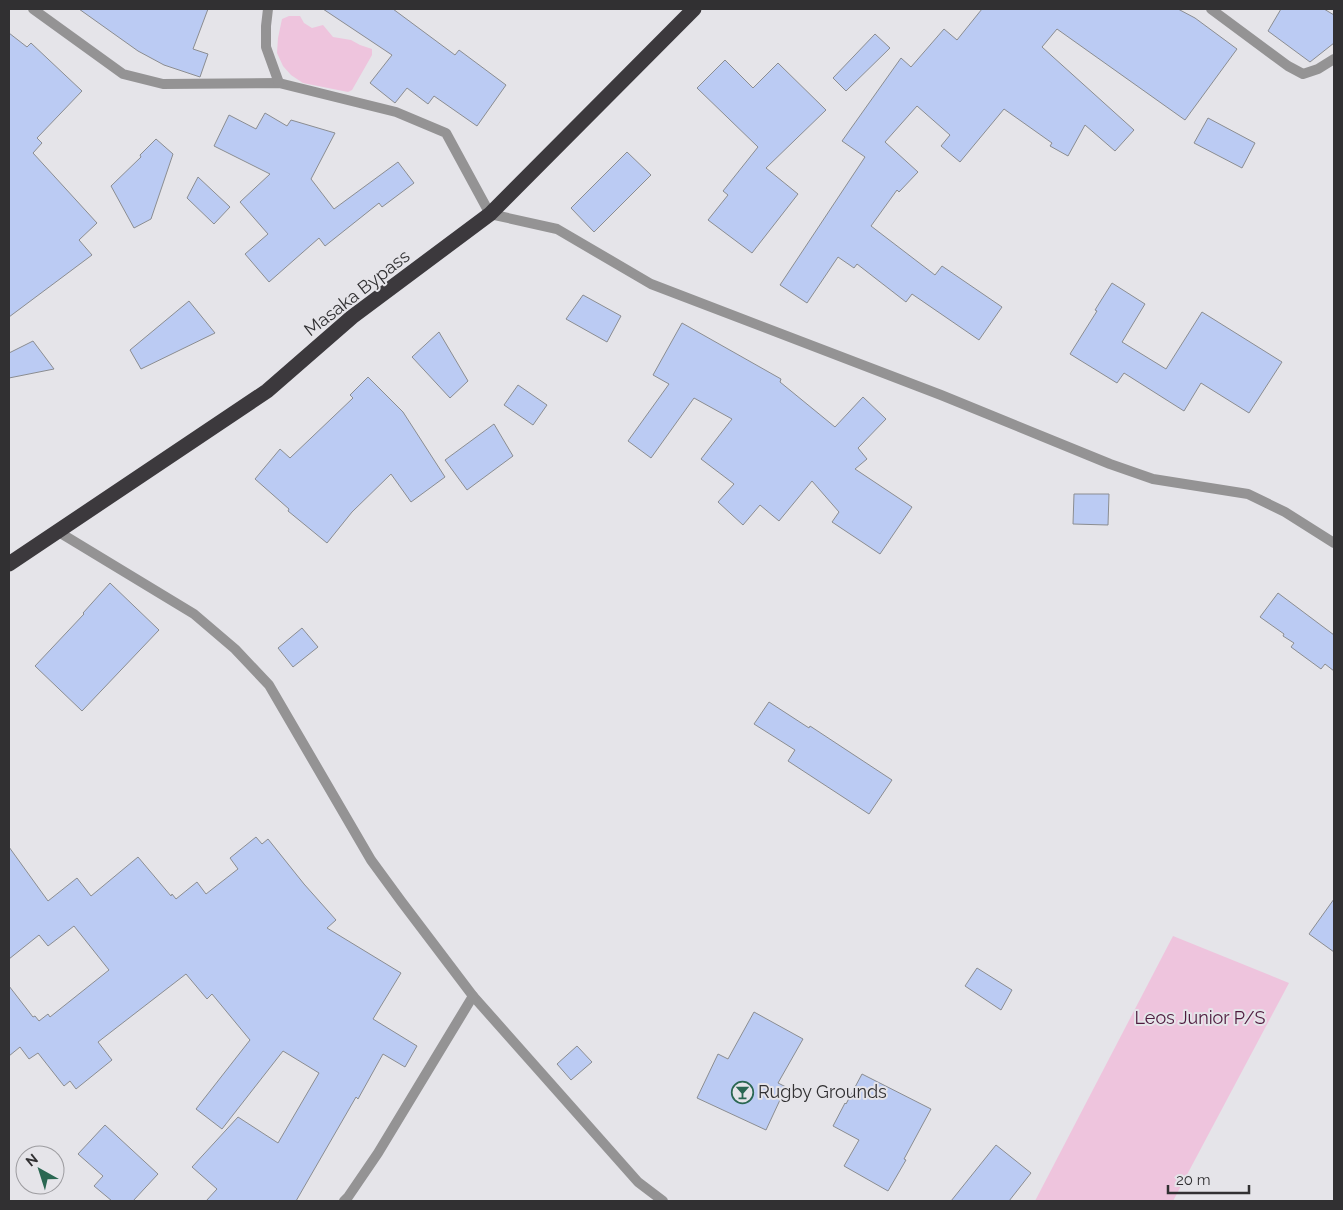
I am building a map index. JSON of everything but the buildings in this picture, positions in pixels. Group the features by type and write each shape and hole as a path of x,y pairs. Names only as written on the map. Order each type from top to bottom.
{"highway":[{"name":"Masaka Bypass","path":"9,564 267,391 352,317 490,214 694,9"}],"street":[{"path":"33,9 123,74 163,84 279,83 396,112 446,133 490,214 557,229 651,284 942,394 1110,464 1153,479 1248,494 1285,512 1334,542"},
{"path":"268,9 266,47 279,83"},
{"path":"1211,9 1288,66 1303,74 1318,70 1334,59"},
{"path":"57,531 194,614 235,649 269,685 371,860 473,996 638,1182 663,1201"},
{"path":"344,1201 378,1153 473,996"}],"green space":[{"path":"289,16 300,16 304,23 312,28 323,25 333,37 351,40 372,49 372,55 352,90 348,92 303,83 291,75 283,66 277,53 278,38 282,19"},
{"name":"Leos Junior P/S","path":"1173,936 1289,983 1173,1201 1035,1201"}],"place":[{"name":"Rugby Grounds","path":"742,1092"}]}
